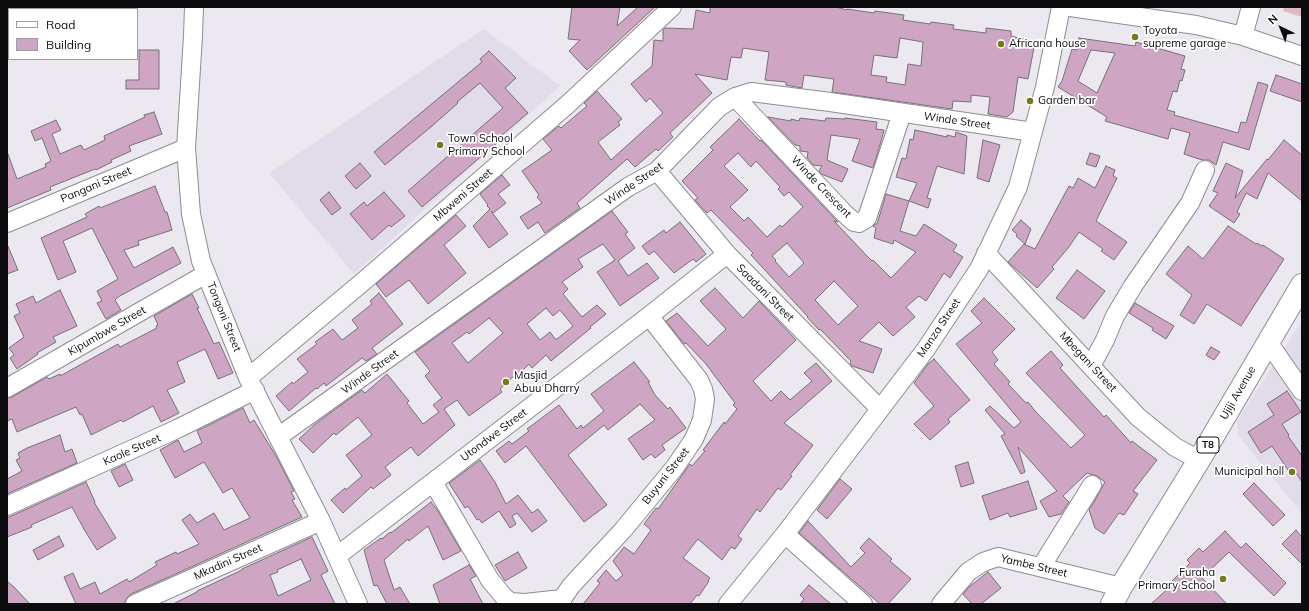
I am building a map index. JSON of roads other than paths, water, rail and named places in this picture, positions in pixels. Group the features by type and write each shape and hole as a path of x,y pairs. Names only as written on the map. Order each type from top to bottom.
{"highway":[{"name":"Ujiji Avenue","path":"1116,595 1199,460 1302,285"}],"street":[{"name":"Tongoni Street","path":"194,7 186,148 191,214 201,261 251,384 321,521 358,604"},
{"name":"Mbweni Street","path":"251,384 365,280 557,114 672,7"},
{"name":"Manza Street","path":"728,604 785,534 926,349 979,269 1018,187 1045,87 1061,7"},
{"path":"1070,7 1196,25 1243,36 1302,56"},
{"path":"1243,36 1251,7"},
{"name":"Winde Street","path":"278,437 628,187 657,171 706,118 719,107 735,97 751,92 1033,132"},
{"name":"Winde Crescent","path":"735,97 845,214 854,222 859,223 867,218 902,114"},
{"name":"Pangani Street","path":"7,223 186,148"},
{"path":"1091,366 1133,286 1190,203 1206,170"},
{"name":"Saadani Street","path":"657,171 727,254 880,409"},
{"name":"Mbegani Street","path":"986,252 1138,417 1175,447 1199,460"},
{"name":"Utondwe Street","path":"337,556 649,316 727,254"},
{"name":"Kipumbwe Street","path":"7,388 206,274"},
{"name":"Buyuni Street","path":"562,601 571,586 623,530 676,466 694,439 702,420 705,399 704,389 699,380 649,316"},
{"path":"1268,342 1302,391"},
{"name":"Kaole Street","path":"7,506 177,429 251,384"},
{"path":"433,482 490,580 504,597 510,602 525,603 562,601"},
{"path":"1041,567 1092,484"},
{"name":"Mkadini Street","path":"135,604 321,521"},
{"path":"785,534 863,604"},
{"name":"Yambe Street","path":"941,604 968,572 983,562 998,557 1041,567 1116,595"}],"place":[{"name":"Toyota supreme garage","path":"1135,37"},
{"name":"Africana house","path":"1001,44"},
{"name":"Garden bar","path":"1030,101"},
{"name":"Town School Primary School","path":"440,145"},
{"name":"Masjid Abuu Dharry","path":"506,382"},
{"name":"Municipal holl","path":"1292,472"},
{"name":"Furaha Primary School","path":"1223,579"}]}
